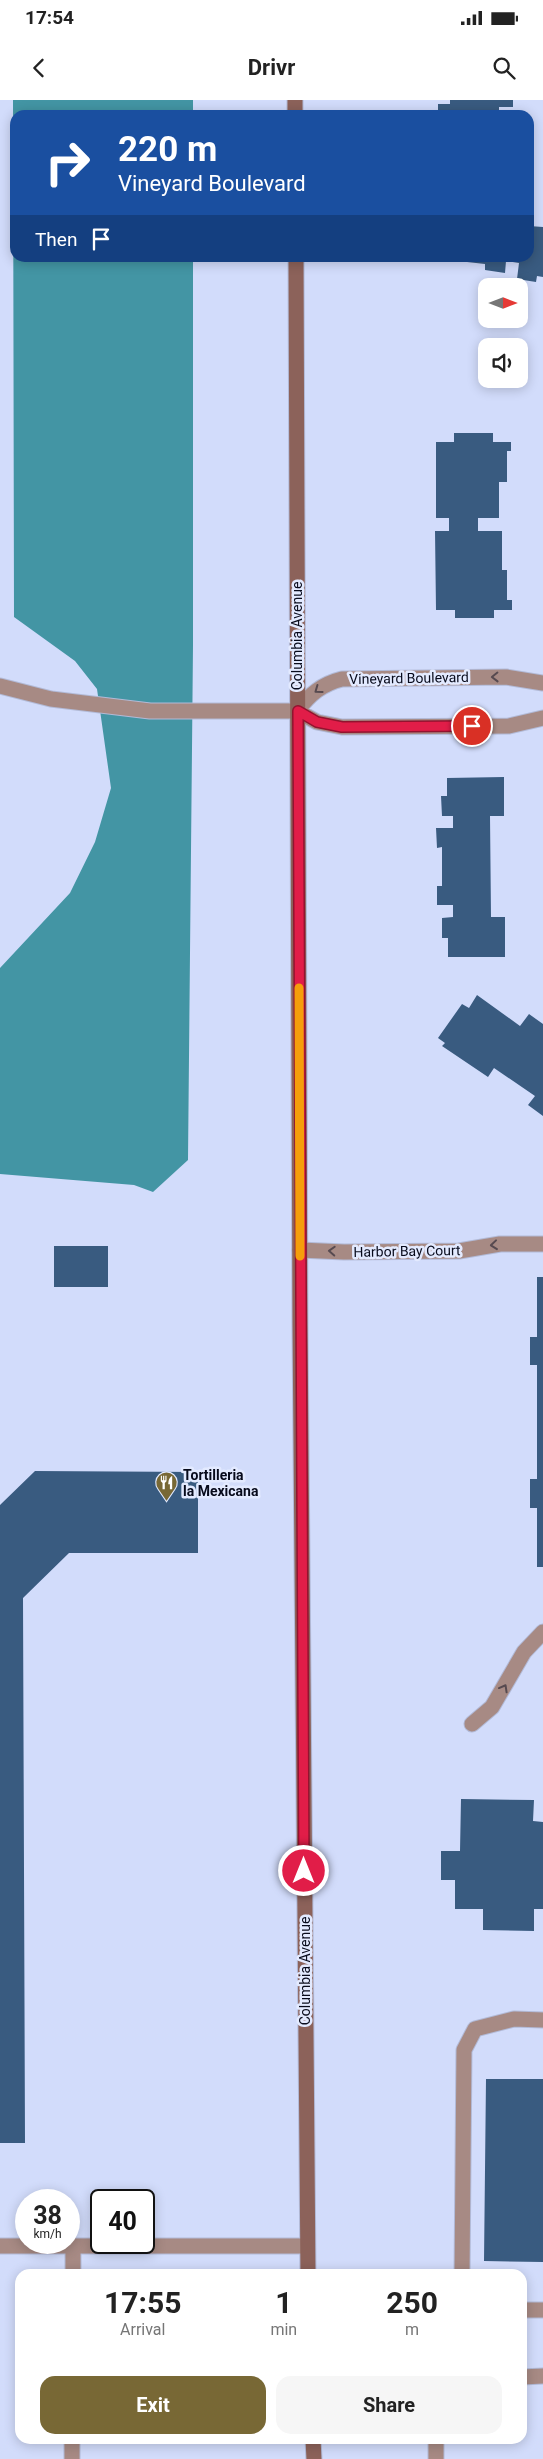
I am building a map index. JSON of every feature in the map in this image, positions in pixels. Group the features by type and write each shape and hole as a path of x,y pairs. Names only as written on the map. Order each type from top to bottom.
{"street":[{"name":"Columbia Avenue","path":"296,262 300,1250 308,2269"},
{"path":"313,2444 314,2459"}],"lane":[{"name":"Vineyard Boulevard","path":"298,711 314,691 327,683 342,679 506,676 543,683"},
{"path":"0,686 50,699 150,711 298,711 317,722 342,727 509,726 543,718"},
{"name":"Harbor Bay Court","path":"300,1250 344,1252 459,1251 500,1244 543,1244"},
{"path":"472,1724 492,1707 524,1652 543,1632"},
{"path":"462,2269 464,2050 475,2029 514,2019 543,2020"},
{"path":"0,2246 15,2246"},
{"path":"80,2246 307,2246"},
{"path":"73,2254 73,2269"},
{"path":"527,2310 543,2310"},
{"path":"527,2377 543,2376"},
{"path":"72,2444 72,2459"},
{"path":"436,2444 436,2459"}],"shaded area":[{"path":"13,100 193,100 193,110 13,110"},
{"path":"13,262 193,262 193,645 188,1160 153,1192 134,1185 0,1174 0,968 70,893 95,842 111,788 97,689 75,661 14,617"}],"building":[{"path":"450,100 513,100 513,107 499,107 499,110 438,110 438,104 450,104"},
{"path":"534,226 543,227 543,277 537,276 536,282 528,281 528,278 517,278 519,263 512,262 534,262"},
{"path":"467,262 506,262 505,273 485,270 485,264"},
{"path":"454,433 493,433 493,442 511,442 511,451 507,451 507,482 499,482 499,518 478,518 478,531 502,531 502,570 507,570 507,600 512,600 512,610 494,610 494,618 455,618 455,610 436,610 435,531 449,531 449,518 436,518 436,442 454,442"},
{"path":"504,777 504,816 490,816 491,917 505,917 505,957 448,957 448,938 442,938 442,918 453,917 453,905 437,905 437,886 442,886 442,847 437,848 436,828 453,828 453,816 442,816 441,796 447,796 447,778"},
{"path":"477,995 520,1026 529,1014 543,1024 543,1116 528,1105 535,1096 494,1068 488,1077 442,1046 445,1043 438,1038 462,1004 469,1008"},
{"path":"54,1246 108,1246 108,1287 54,1287"},
{"path":"537,1277 543,1277 543,1567 537,1567 537,1508 530,1508 530,1479 537,1479 537,1365 530,1365 530,1337 537,1337"},
{"path":"35,1471 198,1472 198,1553 69,1553 23,1598 25,2143 0,2143 0,1505"},
{"path":"461,1799 534,1800 533,1821 543,1822 543,1909 534,1909 534,1931 483,1930 483,1909 455,1909 455,1880 441,1880 441,1851 460,1851"},
{"path":"486,2079 543,2079 543,2262 484,2261"}],"slow traffic":[{"path":"299,988 300,1256"}],"place":[{"name":"Tortilleria la Mexicana","path":"167,1502"}],"route":[{"path":"304,1871 298,711 317,722 330,726 472,726"}]}
